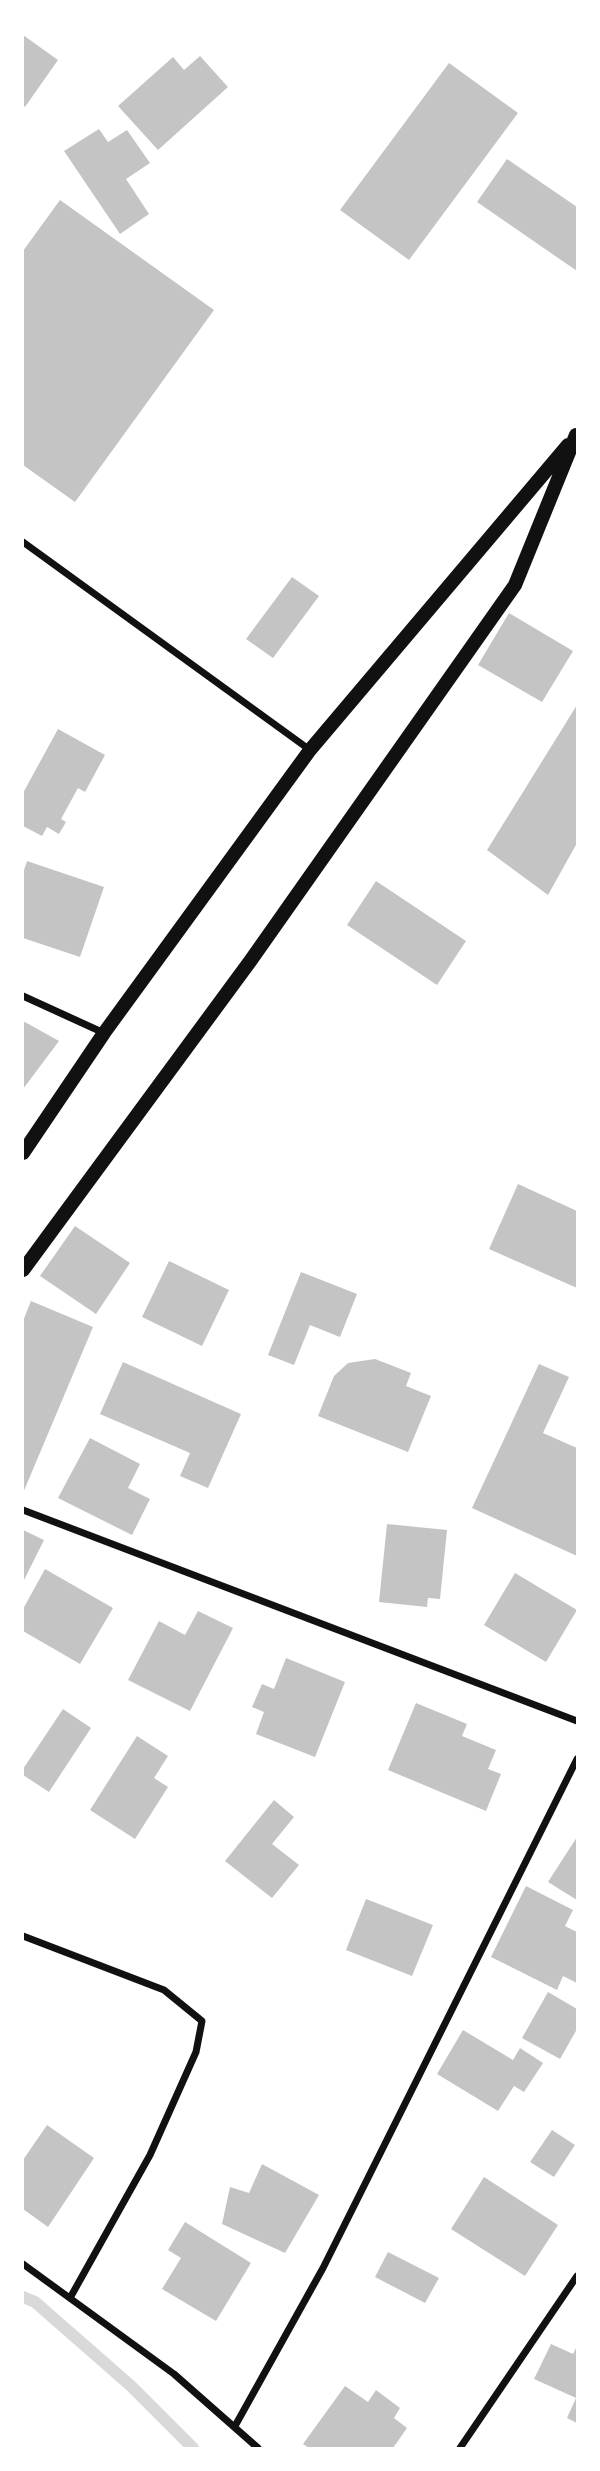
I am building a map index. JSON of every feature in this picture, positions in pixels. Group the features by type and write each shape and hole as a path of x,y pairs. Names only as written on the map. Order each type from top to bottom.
{"main road":[{"path":"23,1153 104,1032 310,750 577,435"},
{"path":"23,1270 243,971 515,585 577,435"}],"street":[{"path":"23,542 310,750"},
{"path":"23,996 104,1032"},
{"path":"23,1510 577,1721"},
{"path":"235,2426 323,2268 577,1759"},
{"path":"23,1936 164,1990 202,2021 196,2052 150,2155 70,2298"},
{"path":"23,2263 174,2374 258,2448"},
{"path":"460,2448 577,2276"}],"building":[{"path":"23,35 58,60 25,107 23,105"},
{"path":"200,56 228,87 158,150 118,106 173,57 184,70"},
{"path":"449,63 518,113 409,260 340,210"},
{"path":"99,129 108,142 127,130 150,163 126,179 149,214 120,234 64,151"},
{"path":"507,159 577,207 577,271 477,202"},
{"path":"60,200 214,310 75,502 23,465 23,251"},
{"path":"292,577 319,596 273,658 246,639"},
{"path":"509,613 573,651 542,702 478,665"},
{"path":"577,705 577,843 548,895 487,850"},
{"path":"58,729 105,755 85,792 78,788 61,819 66,822 59,834 47,827 42,836 23,826 23,793"},
{"path":"27,861 104,887 80,957 23,938 23,873"},
{"path":"376,881 466,941 437,985 347,925"},
{"path":"23,1021 59,1041 23,1089"},
{"path":"518,1184 577,1211 577,1288 489,1249"},
{"path":"75,1226 130,1263 96,1314 40,1276"},
{"path":"169,1261 229,1290 202,1346 142,1317"},
{"path":"301,1272 357,1294 340,1337 310,1325 294,1365 268,1355"},
{"path":"31,1301 93,1327 23,1493 23,1321"},
{"path":"375,1359 411,1373 406,1386 431,1396 408,1452 318,1416 334,1376 348,1363"},
{"path":"123,1362 241,1414 208,1488 180,1476 190,1453 100,1414"},
{"path":"539,1364 569,1377 543,1433 577,1448 577,1556 472,1508"},
{"path":"90,1438 140,1464 128,1488 150,1499 132,1535 58,1498"},
{"path":"387,1524 447,1530 440,1599 428,1598 427,1607 379,1602"},
{"path":"23,1530 44,1540 23,1582"},
{"path":"45,1569 113,1608 80,1664 23,1631 23,1609"},
{"path":"515,1573 577,1610 546,1662 484,1625"},
{"path":"198,1611 233,1628 190,1711 128,1680 159,1621 185,1635"},
{"path":"286,1658 345,1682 315,1757 256,1734 264,1712 252,1707 262,1684 274,1689"},
{"path":"416,1703 467,1724 462,1736 496,1750 488,1769 501,1774 486,1811 388,1770"},
{"path":"63,1709 91,1728 49,1792 23,1775 23,1769"},
{"path":"137,1736 168,1756 154,1778 168,1787 135,1839 90,1810"},
{"path":"274,1800 294,1817 272,1844 299,1865 272,1898 225,1861"},
{"path":"577,1837 577,1900 548,1882"},
{"path":"526,1886 573,1910 565,1926 577,1932 577,1983 563,1976 557,1990 491,1957"},
{"path":"366,1899 433,1925 412,1976 346,1950"},
{"path":"548,1992 577,2009 577,2029 560,2059 522,2038"},
{"path":"463,2030 513,2060 520,2048 543,2063 524,2092 514,2086 498,2111 437,2074"},
{"path":"47,2125 94,2158 48,2227 23,2209 23,2160"},
{"path":"552,2130 575,2145 554,2177 530,2162"},
{"path":"262,2164 319,2195 285,2253 222,2224 230,2187 249,2193"},
{"path":"484,2177 558,2225 525,2276 451,2229"},
{"path":"185,2222 251,2263 216,2321 162,2289 181,2258 168,2250"},
{"path":"388,2252 439,2278 425,2303 375,2277"},
{"path":"551,2344 573,2354 577,2346 577,2423 567,2418 576,2398 534,2379"},
{"path":"345,2386 368,2402 376,2390 400,2408 394,2418 407,2428 393,2448 309,2448 303,2444"}],"waterway":[{"path":"23,2297 35,2302 131,2386 193,2448"}]}
